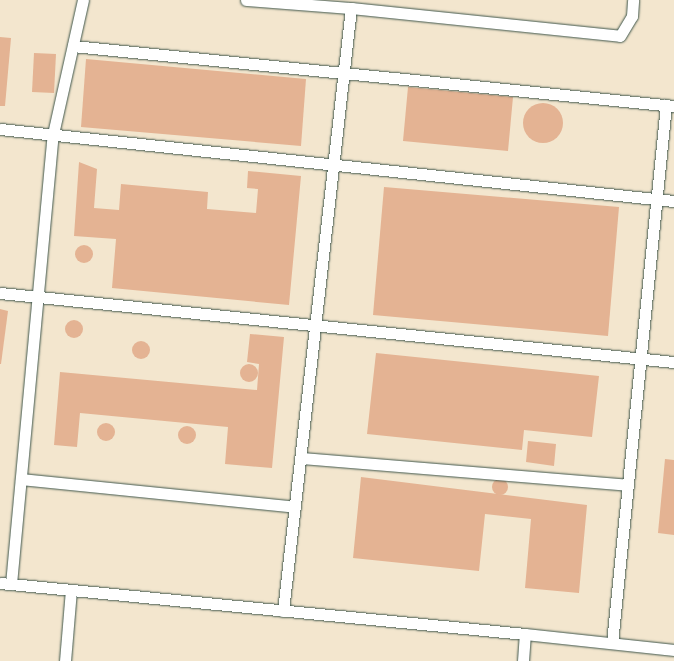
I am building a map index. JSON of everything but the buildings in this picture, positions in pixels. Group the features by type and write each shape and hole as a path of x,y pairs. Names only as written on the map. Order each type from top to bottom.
{"lane":[{"path":"83,0 53,134 20,479 5,583 674,650"},
{"path":"246,0 351,8 620,36 632,16 633,0"},
{"path":"283,611 351,8"},
{"path":"72,46 670,105 656,199 612,643"},
{"path":"0,129 674,200"},
{"path":"0,293 674,362"},
{"path":"300,458 628,485"},
{"path":"20,479 295,507"},
{"path":"65,661 71,590"},
{"path":"523,661 526,634"}]}
